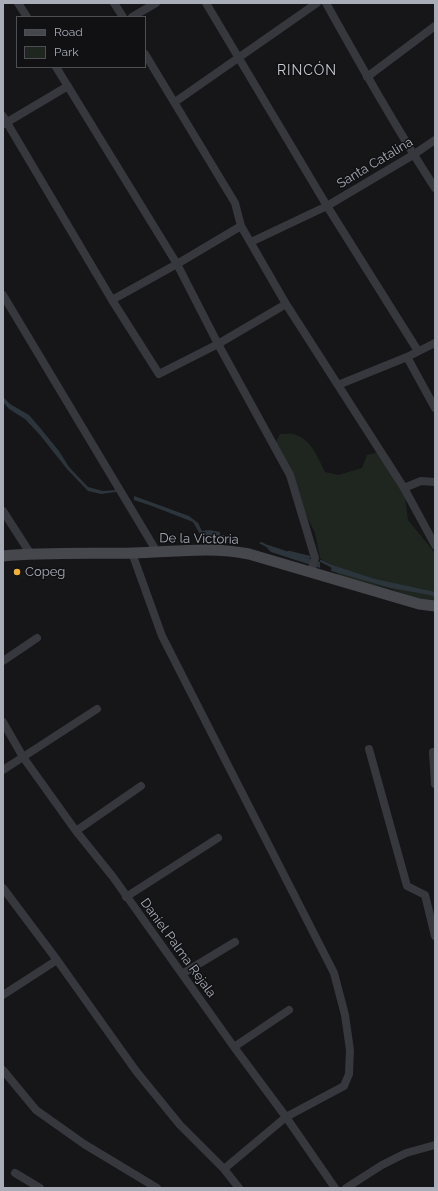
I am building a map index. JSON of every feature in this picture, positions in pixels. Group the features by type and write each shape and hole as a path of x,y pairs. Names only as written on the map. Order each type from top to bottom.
{"main road":[{"name":"De la Victoria","path":"3,556 30,553 132,553 202,550 232,551 249,554 419,604 435,606"}],"street":[{"path":"18,3 26,16"},
{"path":"114,3 122,16"},
{"path":"134,16 156,3"},
{"path":"206,3 327,206 418,351"},
{"path":"175,102 239,59 317,3"},
{"path":"326,3 367,77 413,155 435,188"},
{"path":"367,77 435,26"},
{"path":"146,56 235,202 241,226 286,304 404,488 435,545"},
{"path":"57,68 177,264 218,344 290,475 315,558 310,572"},
{"path":"68,86 4,121 112,300 160,374 218,344 286,304"},
{"name":"Santa Catalina","path":"251,242 327,206 413,155 435,140"},
{"path":"112,300 241,226"},
{"path":"3,295 156,552"},
{"path":"338,385 407,357 435,343"},
{"path":"407,357 435,408"},
{"path":"404,488 421,481 435,482"},
{"path":"3,511 30,553"},
{"path":"132,553 162,636 324,952 334,973 346,1015 350,1050 349,1074 344,1086 286,1117 224,1169"},
{"path":"3,660 37,638"},
{"path":"3,770 98,709"},
{"name":"Daniel Palma Rejala","path":"3,722 23,757 76,831 113,877 234,1047 286,1117 335,1188"},
{"path":"369,749 407,886 425,895 435,936"},
{"path":"435,752 433,752 435,784"},
{"path":"76,831 141,786"},
{"path":"126,897 218,838"},
{"path":"3,888 57,960 136,1071 180,1125 224,1169 240,1188"},
{"path":"182,974 235,942"},
{"path":"3,995 57,960"},
{"path":"234,1047 289,1010"},
{"path":"3,1070 36,1110 84,1144 157,1188"},
{"path":"346,1188 382,1165 406,1153 435,1145"},
{"path":"15,1172 40,1188"}],"green space":[{"path":"280,434 293,434 305,440 317,455 325,472 338,475 362,468 367,455 379,452 390,458 403,482 408,520 435,553 435,600 417,599 391,589 341,577 320,558 315,533 278,459 274,446"}],"shaded area":[{"path":"3,397 10,404 29,415 59,451 69,467 88,487 103,491 116,490 116,492 101,494 88,491 67,469 25,419 9,409 3,402"},
{"path":"134,496 189,516 198,523 202,531 209,530 220,532 220,537 201,536 193,522 134,500"},
{"path":"268,545 320,562 320,568 271,552 267,548"},
{"path":"332,565 375,579 435,592 435,596 391,588 331,571"}],"waterway":[{"path":"218,536 228,537"},
{"path":"261,543 271,548"},
{"path":"289,552 309,557"},
{"path":"321,561 335,568"}],"place":[{"name":"Copeg","path":"17,572"}],"district":[{"name":"RINCÓN","path":"307,71"}]}
